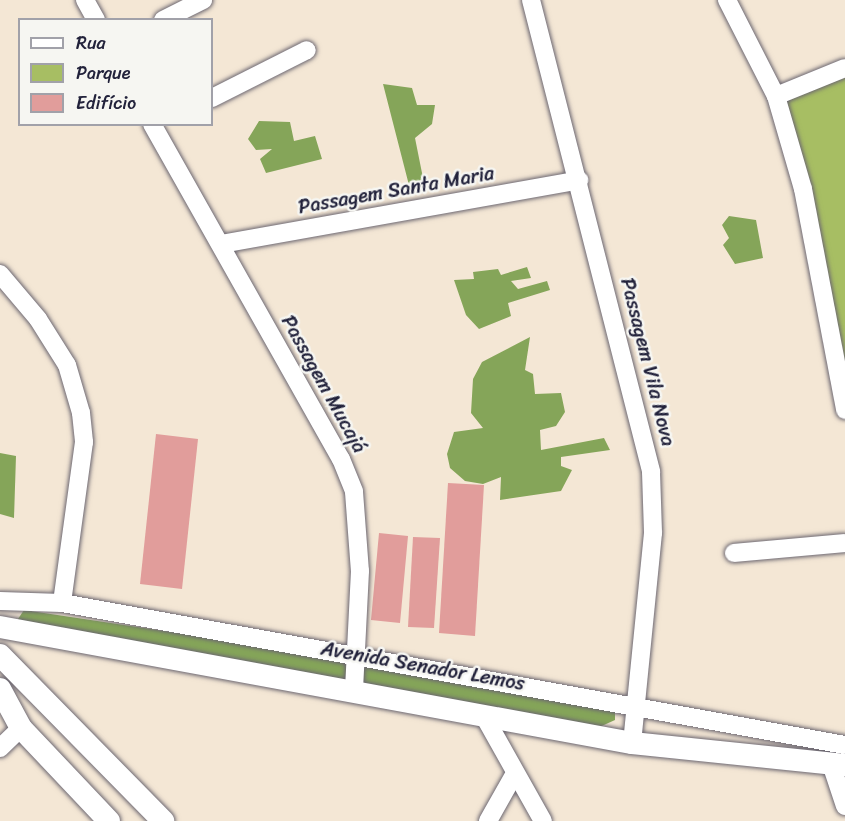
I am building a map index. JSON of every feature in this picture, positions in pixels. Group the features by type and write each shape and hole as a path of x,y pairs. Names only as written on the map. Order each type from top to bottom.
{"main road":[{"name":"Avenida Senador Lemos","path":"0,627 632,743 838,766"},
{"path":"0,655 163,821"},
{"path":"0,689 21,728 109,821"}],"street":[{"path":"85,0 95,18"},
{"path":"167,18 202,0"},
{"name":"Passagem Vila Nova","path":"531,0 579,180 651,472 653,533 632,743"},
{"path":"727,0 776,96 803,189 845,410"},
{"path":"213,97 307,50"},
{"path":"776,96 845,68"},
{"name":"Passagem Mucajá","path":"155,126 341,459 354,492 359,654 354,691"},
{"name":"Passagem Santa Maria","path":"220,244 579,180"},
{"path":"0,274 39,319 67,365 81,413 84,442 62,603"},
{"path":"734,553 845,543"},
{"name":"Avenida Senador Lemos","path":"0,601 62,603 359,654 845,745"},
{"path":"484,716 543,821"},
{"path":"0,748 21,728"},
{"path":"838,766 845,806"},
{"path":"488,821 515,773"}],"green space":[{"path":"845,68 845,410 776,96"},
{"path":"383,84 412,88 417,105 435,105 432,124 415,138 426,193 411,193"},
{"path":"259,121 290,122 294,141 315,136 322,159 266,173 260,159 272,149 256,150 248,139"},
{"path":"729,216 756,220 763,258 735,264 723,245 729,238 722,225"},
{"path":"527,267 531,278 511,281 518,289 547,281 550,290 508,303 511,316 479,329 466,315 454,280 474,279 473,272 498,269 501,275"},
{"path":"530,337 525,370 533,374 535,394 561,393 565,412 556,426 540,430 541,450 604,438 610,450 561,457 561,466 572,470 561,491 500,500 501,477 483,484 465,481 450,468 447,454 454,432 483,428 471,413 473,379 482,362"},
{"path":"0,453 16,456 14,518 0,514"},
{"path":"24,610 324,655 615,709 615,720 595,729 14,625"}],"building":[{"path":"156,434 198,439 182,589 140,584"},
{"path":"448,483 484,485 475,636 439,633"},
{"path":"379,533 408,536 400,623 371,620"},
{"path":"413,537 440,538 434,628 408,627"}]}
